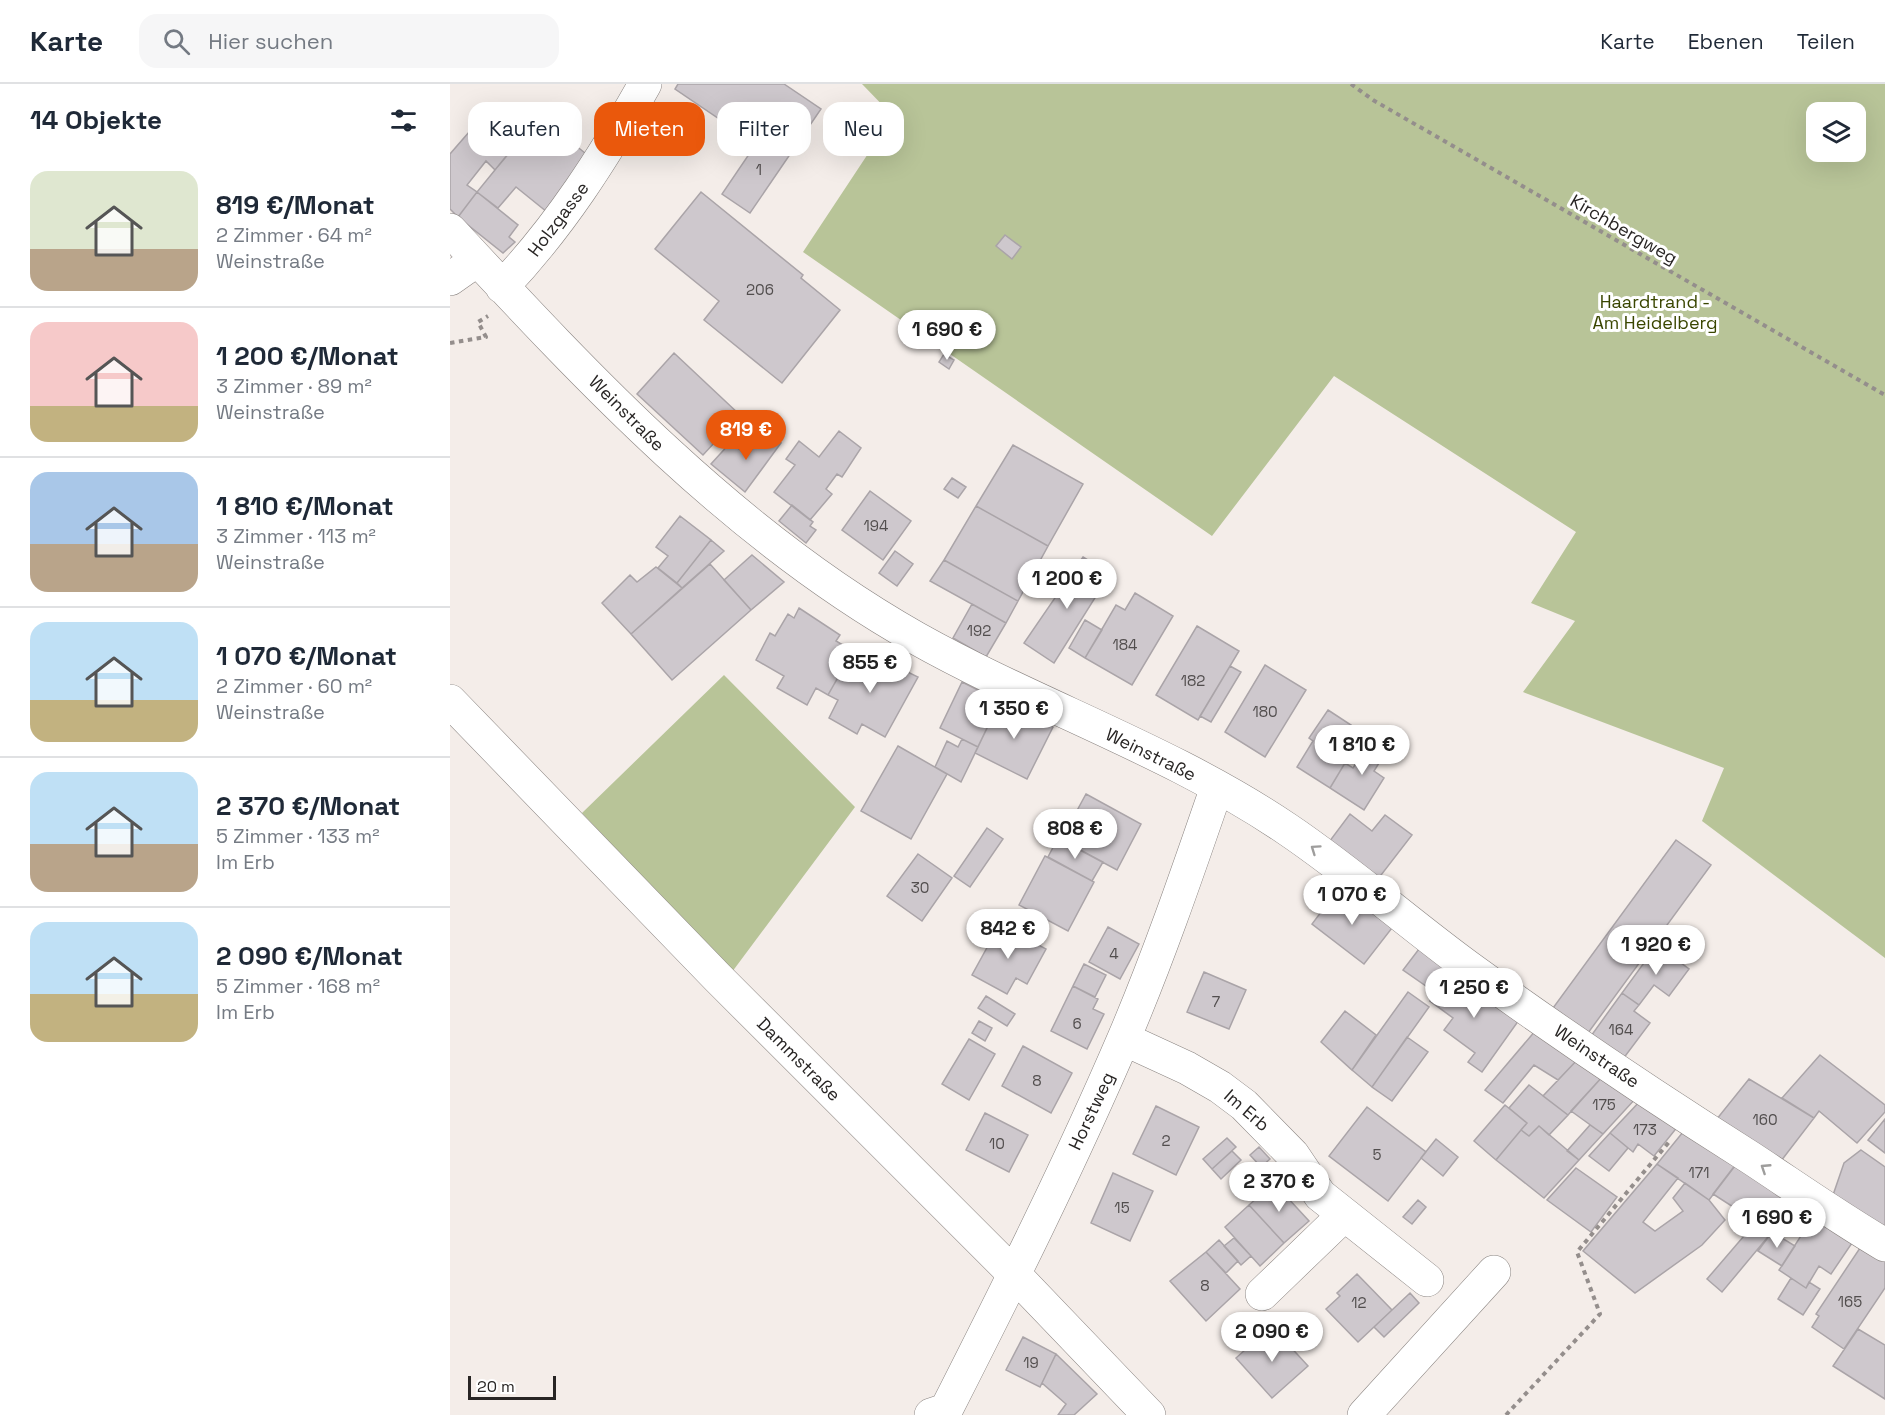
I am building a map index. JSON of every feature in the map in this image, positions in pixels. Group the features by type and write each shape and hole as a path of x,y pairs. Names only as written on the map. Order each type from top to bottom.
{"street":[{"name":"Holzgasse","path":"502,287 558,223 600,162 645,84"},
{"name":"Weinstraße","path":"450,231 502,287 665,451 734,511 816,574 917,639 1217,787 1295,834 1474,971 1689,1119 1885,1245"},
{"path":"450,279 477,260"},
{"name":"Dammstraße","path":"450,701 717,977 1014,1274 1149,1415"},
{"name":"Horstweg","path":"942,1413 1014,1274 1124,1039 1153,969 1217,787"},
{"name":"Im Erb","path":"1124,1039 1187,1068 1220,1087 1244,1105 1293,1155 1320,1195 1364,1232 1384,1243 1427,1280"},
{"path":"1262,1294 1344,1215"},
{"path":"1364,1415 1494,1272"}],"path":[{"name":"Kirchbergweg","path":"1351,84 1383,106 1885,395"},
{"path":"450,343 486,337"},
{"path":"1506,1415 1600,1314 1577,1252 1689,1119"}],"green space":[{"name":"Haardtrand - Am Heidelberg","path":"862,84 1885,84 1885,958 1702,821 1724,768 1523,692 1575,621 1531,603 1576,532 1334,376 1212,536 803,252 867,156 904,156 904,102 879,102"},
{"path":"724,675 855,807 732,972 582,813"}],"building":[{"path":"678,84 784,84 811,102 717,102 717,118 705,109 705,102 694,102 675,89"},
{"path":"811,102 821,109 811,124"},
{"path":"468,133 468,156 507,156 495,170 486,161 467,185 477,192 458,217 450,209 450,154"},
{"path":"582,151 590,157 547,212 516,187 498,208 477,192 506,156 582,156"},
{"path":"748,156 789,156 750,213 722,194"},
{"path":"477,192 518,225 509,237 515,242 503,253 458,217"},
{"path":"701,192 803,275 801,278 840,310 782,383 704,320 719,301 655,249"},
{"path":"1005,235 1021,247 1012,259 996,246"},
{"path":"674,353 740,415 703,455 637,394"},
{"path":"944,354 954,360 949,369 939,362"},
{"path":"766,431 781,443 745,492 711,464 731,442 747,456"},
{"path":"839,431 861,448 842,477 837,474 826,489 832,494 810,520 774,492 795,465 786,459 799,441 819,457"},
{"path":"1013,445 1083,484 1048,546 976,506"},
{"path":"952,478 966,487 958,498 944,489"},
{"path":"870,491 911,521 883,560 842,530"},
{"path":"792,505 813,522 810,526 816,530 806,543 779,521"},
{"path":"976,506 1048,546 1018,601 944,560"},
{"path":"680,516 711,540 677,583 658,568 668,556 656,547"},
{"path":"711,540 724,551 682,588 677,583"},
{"path":"895,551 913,564 897,586 879,573"},
{"path":"752,555 784,582 751,610 724,580"},
{"path":"1083,557 1110,574 1054,663 1024,643"},
{"path":"944,560 1018,601 1006,623 930,581"},
{"path":"710,564 751,610 672,680 631,634"},
{"path":"656,567 682,588 631,634 602,603 630,575 637,582"},
{"path":"1135,593 1173,616 1132,685 1085,658 1116,605 1125,610"},
{"path":"972,604 1006,623 986,657 953,638"},
{"path":"799,608 840,635 836,641 853,651 828,695 816,688 807,705 777,688 784,676 756,660 770,633 775,636 788,614 794,618"},
{"path":"1085,620 1102,630 1085,658 1069,648"},
{"path":"1197,626 1239,651 1198,720 1156,695"},
{"path":"853,651 870,660 873,655 918,677 885,737 862,724 857,734 829,718 838,700 828,695"},
{"path":"1265,665 1306,690 1265,757 1225,732"},
{"path":"1230,666 1241,672 1211,722 1200,716"},
{"path":"962,682 1000,701 978,747 940,728"},
{"path":"1000,701 1053,727 1027,779 975,753"},
{"path":"1328,710 1351,725 1332,755 1345,763 1330,788 1297,767 1313,741 1309,738"},
{"path":"1373,737 1389,747 1374,771 1384,778 1364,810 1330,788 1345,763 1353,768"},
{"path":"962,739 978,747 961,782 935,767 947,741 958,747"},
{"path":"898,746 947,774 911,839 861,811"},
{"path":"1086,794 1141,824 1117,870 1061,840"},
{"path":"1350,814 1372,831 1385,815 1412,835 1378,879 1329,842"},
{"path":"987,828 1003,839 970,887 954,876"},
{"path":"1058,838 1103,862 1092,881 1048,857"},
{"path":"1676,840 1711,865 1588,1033 1553,1008"},
{"path":"918,854 952,878 922,921 887,896"},
{"path":"1045,856 1094,882 1068,931 1019,905"},
{"path":"1339,888 1392,928 1364,964 1312,924"},
{"path":"1000,924 1046,949 1027,984 1016,978 1007,994 972,975"},
{"path":"1108,927 1139,944 1120,979 1089,962"},
{"path":"1657,945 1689,969 1669,996 1654,985 1639,1005 1622,993"},
{"path":"1419,949 1451,972 1436,993 1403,970"},
{"path":"1084,964 1106,975 1095,997 1073,986"},
{"path":"1204,972 1246,990 1229,1029 1187,1012"},
{"path":"1451,972 1519,1020 1482,1072 1468,1062 1475,1053 1444,1030 1453,1018 1430,1001"},
{"path":"1073,986 1098,999 1093,1009 1104,1014 1087,1049 1051,1031"},
{"path":"1408,992 1429,1007 1372,1087 1352,1070"},
{"path":"1622,993 1639,1005 1634,1011 1650,1023 1623,1059 1591,1036"},
{"path":"986,996 1015,1014 1007,1026 978,1008"},
{"path":"1345,1011 1376,1035 1352,1070 1321,1042"},
{"path":"979,1021 992,1028 985,1041 972,1033"},
{"path":"1536,1030 1579,1058 1558,1080 1534,1065 1503,1103 1485,1090"},
{"path":"1407,1037 1428,1052 1392,1101 1372,1087"},
{"path":"969,1039 995,1054 969,1100 942,1084"},
{"path":"1023,1046 1072,1073 1051,1113 1002,1086"},
{"path":"1820,1055 1885,1105 1885,1112 1857,1143 1819,1111 1814,1118 1782,1098"},
{"path":"1579,1058 1604,1075 1568,1115 1543,1096"},
{"path":"1604,1075 1637,1097 1603,1134 1571,1111"},
{"path":"1749,1079 1814,1118 1781,1161 1716,1120"},
{"path":"1529,1085 1568,1115 1549,1135 1539,1126 1529,1136 1521,1130 1527,1123 1509,1108"},
{"path":"1642,1099 1679,1125 1654,1156 1638,1144 1633,1152 1610,1133"},
{"path":"1505,1105 1527,1123 1496,1160 1474,1141"},
{"path":"1156,1106 1199,1127 1176,1175 1133,1154"},
{"path":"1367,1107 1426,1152 1388,1201 1329,1156"},
{"path":"985,1113 1028,1135 1009,1172 966,1150"},
{"path":"1885,1119 1885,1153 1868,1140"},
{"path":"1590,1125 1603,1134 1579,1160 1567,1151"},
{"path":"1539,1126 1579,1160 1544,1198 1496,1160 1521,1130 1529,1136"},
{"path":"1683,1132 1735,1166 1709,1200 1657,1164"},
{"path":"1610,1133 1628,1148 1609,1171 1589,1156"},
{"path":"1227,1138 1236,1147 1212,1169 1203,1159"},
{"path":"1436,1139 1458,1157 1443,1176 1421,1158"},
{"path":"1259,1147 1270,1159 1261,1167 1250,1155"},
{"path":"1861,1150 1885,1167 1885,1232 1832,1198 1844,1163"},
{"path":"1232,1151 1241,1160 1221,1179 1212,1169"},
{"path":"1657,1164 1678,1178 1643,1222 1655,1231 1683,1211 1673,1198 1685,1183 1709,1200 1725,1220 1702,1245 1635,1293 1583,1251"},
{"path":"1736,1164 1793,1201 1772,1232 1713,1194"},
{"path":"1576,1168 1617,1197 1591,1232 1547,1200"},
{"path":"1113,1173 1153,1191 1130,1241 1091,1223"},
{"path":"1274,1183 1309,1221 1284,1243 1249,1205"},
{"path":"1418,1200 1426,1207 1412,1224 1403,1217"},
{"path":"1249,1205 1284,1243 1260,1266 1225,1227"},
{"path":"1813,1217 1852,1243 1831,1274 1819,1266 1806,1288 1779,1270"},
{"path":"1756,1222 1772,1232 1722,1292 1707,1279"},
{"path":"1772,1232 1795,1246 1782,1266 1758,1251"},
{"path":"1234,1238 1251,1256 1241,1265 1224,1246"},
{"path":"1219,1240 1238,1261 1226,1273 1206,1252"},
{"path":"1864,1242 1885,1256 1885,1288 1844,1349 1812,1327 1819,1316 1816,1314"},
{"path":"1206,1252 1240,1289 1206,1321 1170,1281"},
{"path":"1357,1274 1392,1310 1358,1342 1326,1309 1340,1296 1337,1293"},
{"path":"1791,1278 1806,1288 1809,1282 1820,1289 1803,1315 1778,1299"},
{"path":"1410,1293 1419,1303 1384,1337 1374,1327"},
{"path":"1858,1329 1885,1345 1885,1399 1833,1366"},
{"path":"1275,1330 1308,1366 1272,1398 1236,1358 1255,1341 1258,1345"},
{"path":"1023,1337 1056,1354 1040,1387 1006,1370"},
{"path":"1056,1354 1097,1394 1074,1415 1058,1415 1066,1404 1042,1383"}]}
